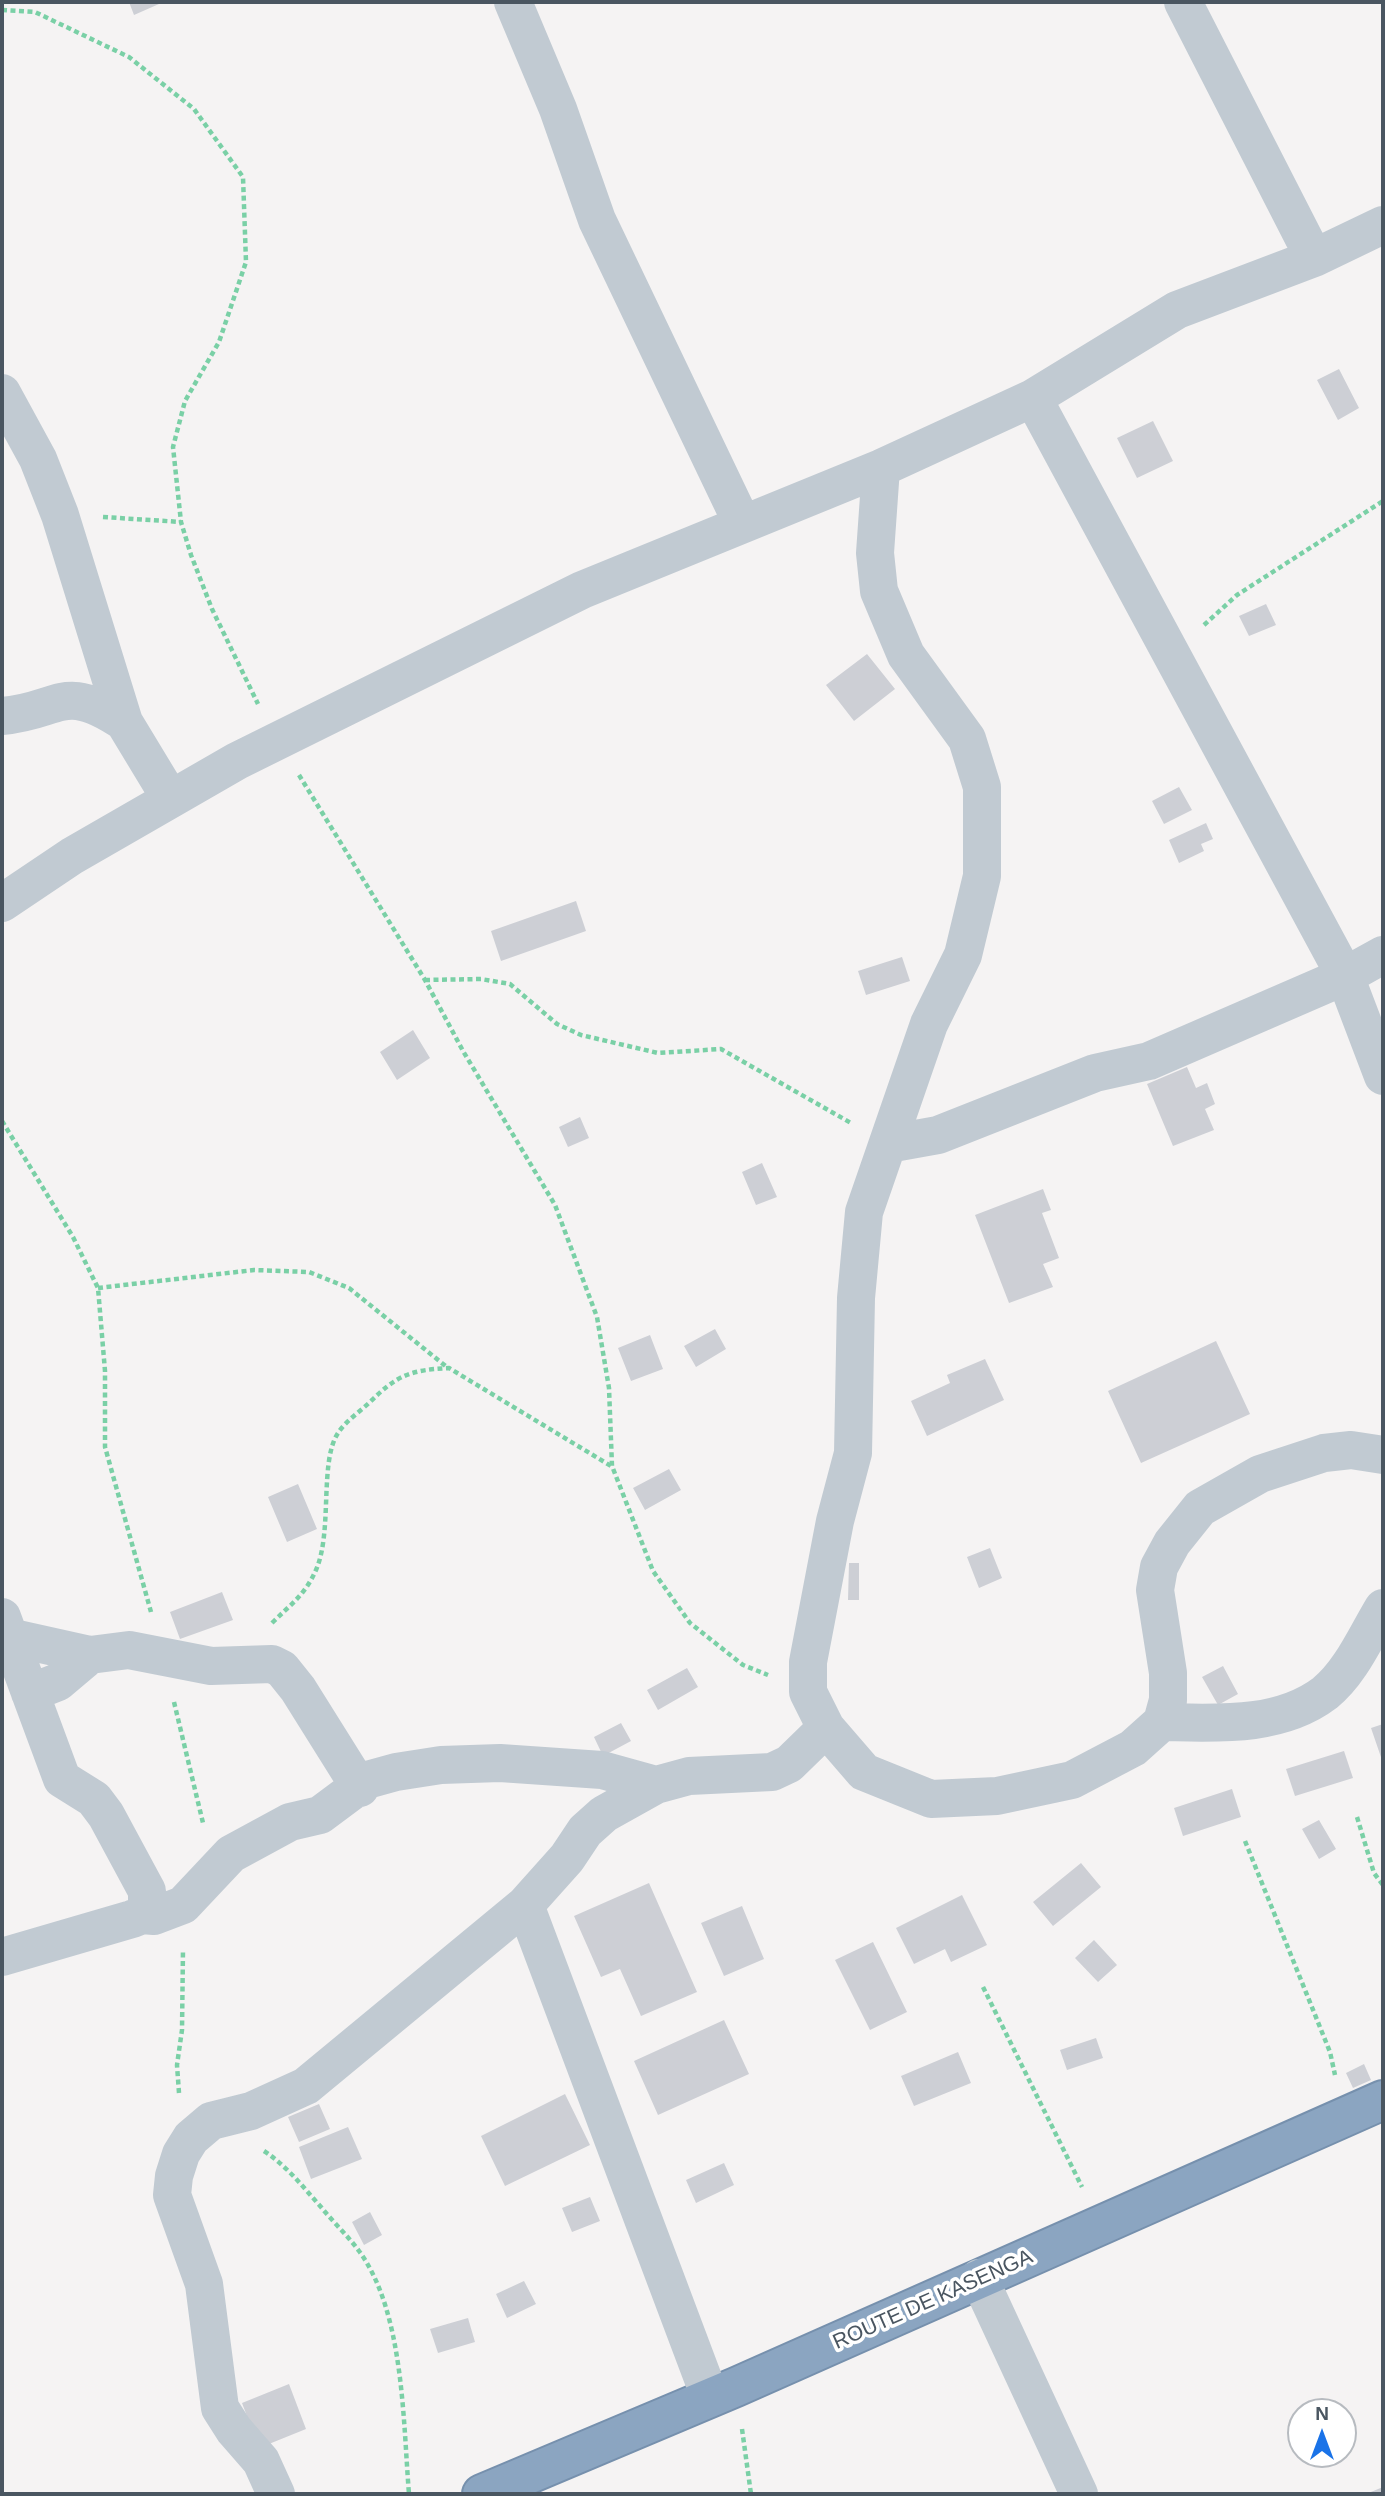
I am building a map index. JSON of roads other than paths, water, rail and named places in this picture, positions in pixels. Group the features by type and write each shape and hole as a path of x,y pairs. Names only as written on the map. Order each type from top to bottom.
{"highway":[{"name":"ROUTE DE KASENGA","path":"482,2494 1101,2227 1383,2100"}],"street":[{"path":"513,2 558,109 597,220 742,523"},
{"path":"1183,2 1243,124 1314,258"},
{"path":"2,902 170,797 582,590 881,467 1033,398 1177,310 1314,258 1383,225"},
{"path":"2,393 38,459 60,515 124,722 170,797"},
{"path":"1033,398 1170,657 1345,976 1383,1076"},
{"path":"881,467 875,553 879,591 906,655 967,739 982,787 982,876 963,955 929,1024 864,1212 856,1298 853,1453 835,1521 808,1662 808,1692 826,1728 864,1772 931,1798 997,1796 1072,1780 1133,1748 1161,1722 1168,1700 1168,1673 1155,1590 1159,1567 1172,1543 1200,1508 1261,1474 1324,1453 1351,1450 1383,1455"},
{"path":"2,716 20,715 66,699 105,710 124,722"},
{"path":"888,1144 938,1135 1074,1080 1149,1061 1345,976 1383,955"},
{"path":"1161,1722 1240,1723 1293,1709 1325,1692 1343,1672 1383,1608"},
{"path":"5,1627 90,1655 129,1650 211,1665 263,1662 282,1669 298,1689 360,1788"},
{"path":"5,1627 62,1779 94,1799 106,1815 147,1891 147,1909 142,1915"},
{"path":"30,1693 58,1682 90,1655"},
{"path":"275,2494 261,2461 234,2430 220,2408 207,2297 172,2195 174,2176 181,2154 191,2138 211,2121 251,2111 306,2086 525,1905 567,1858 585,1831 604,1814 656,1785 689,1776 772,1772 789,1764 826,1728"},
{"path":"2,1957 142,1915 161,1914 183,1905 231,1854 290,1822 320,1815 360,1788 367,1780 396,1772 441,1765 500,1763 603,1770 656,1785"},
{"path":"525,1905 723,2392"},
{"path":"979,2278 1079,2494"}]}
